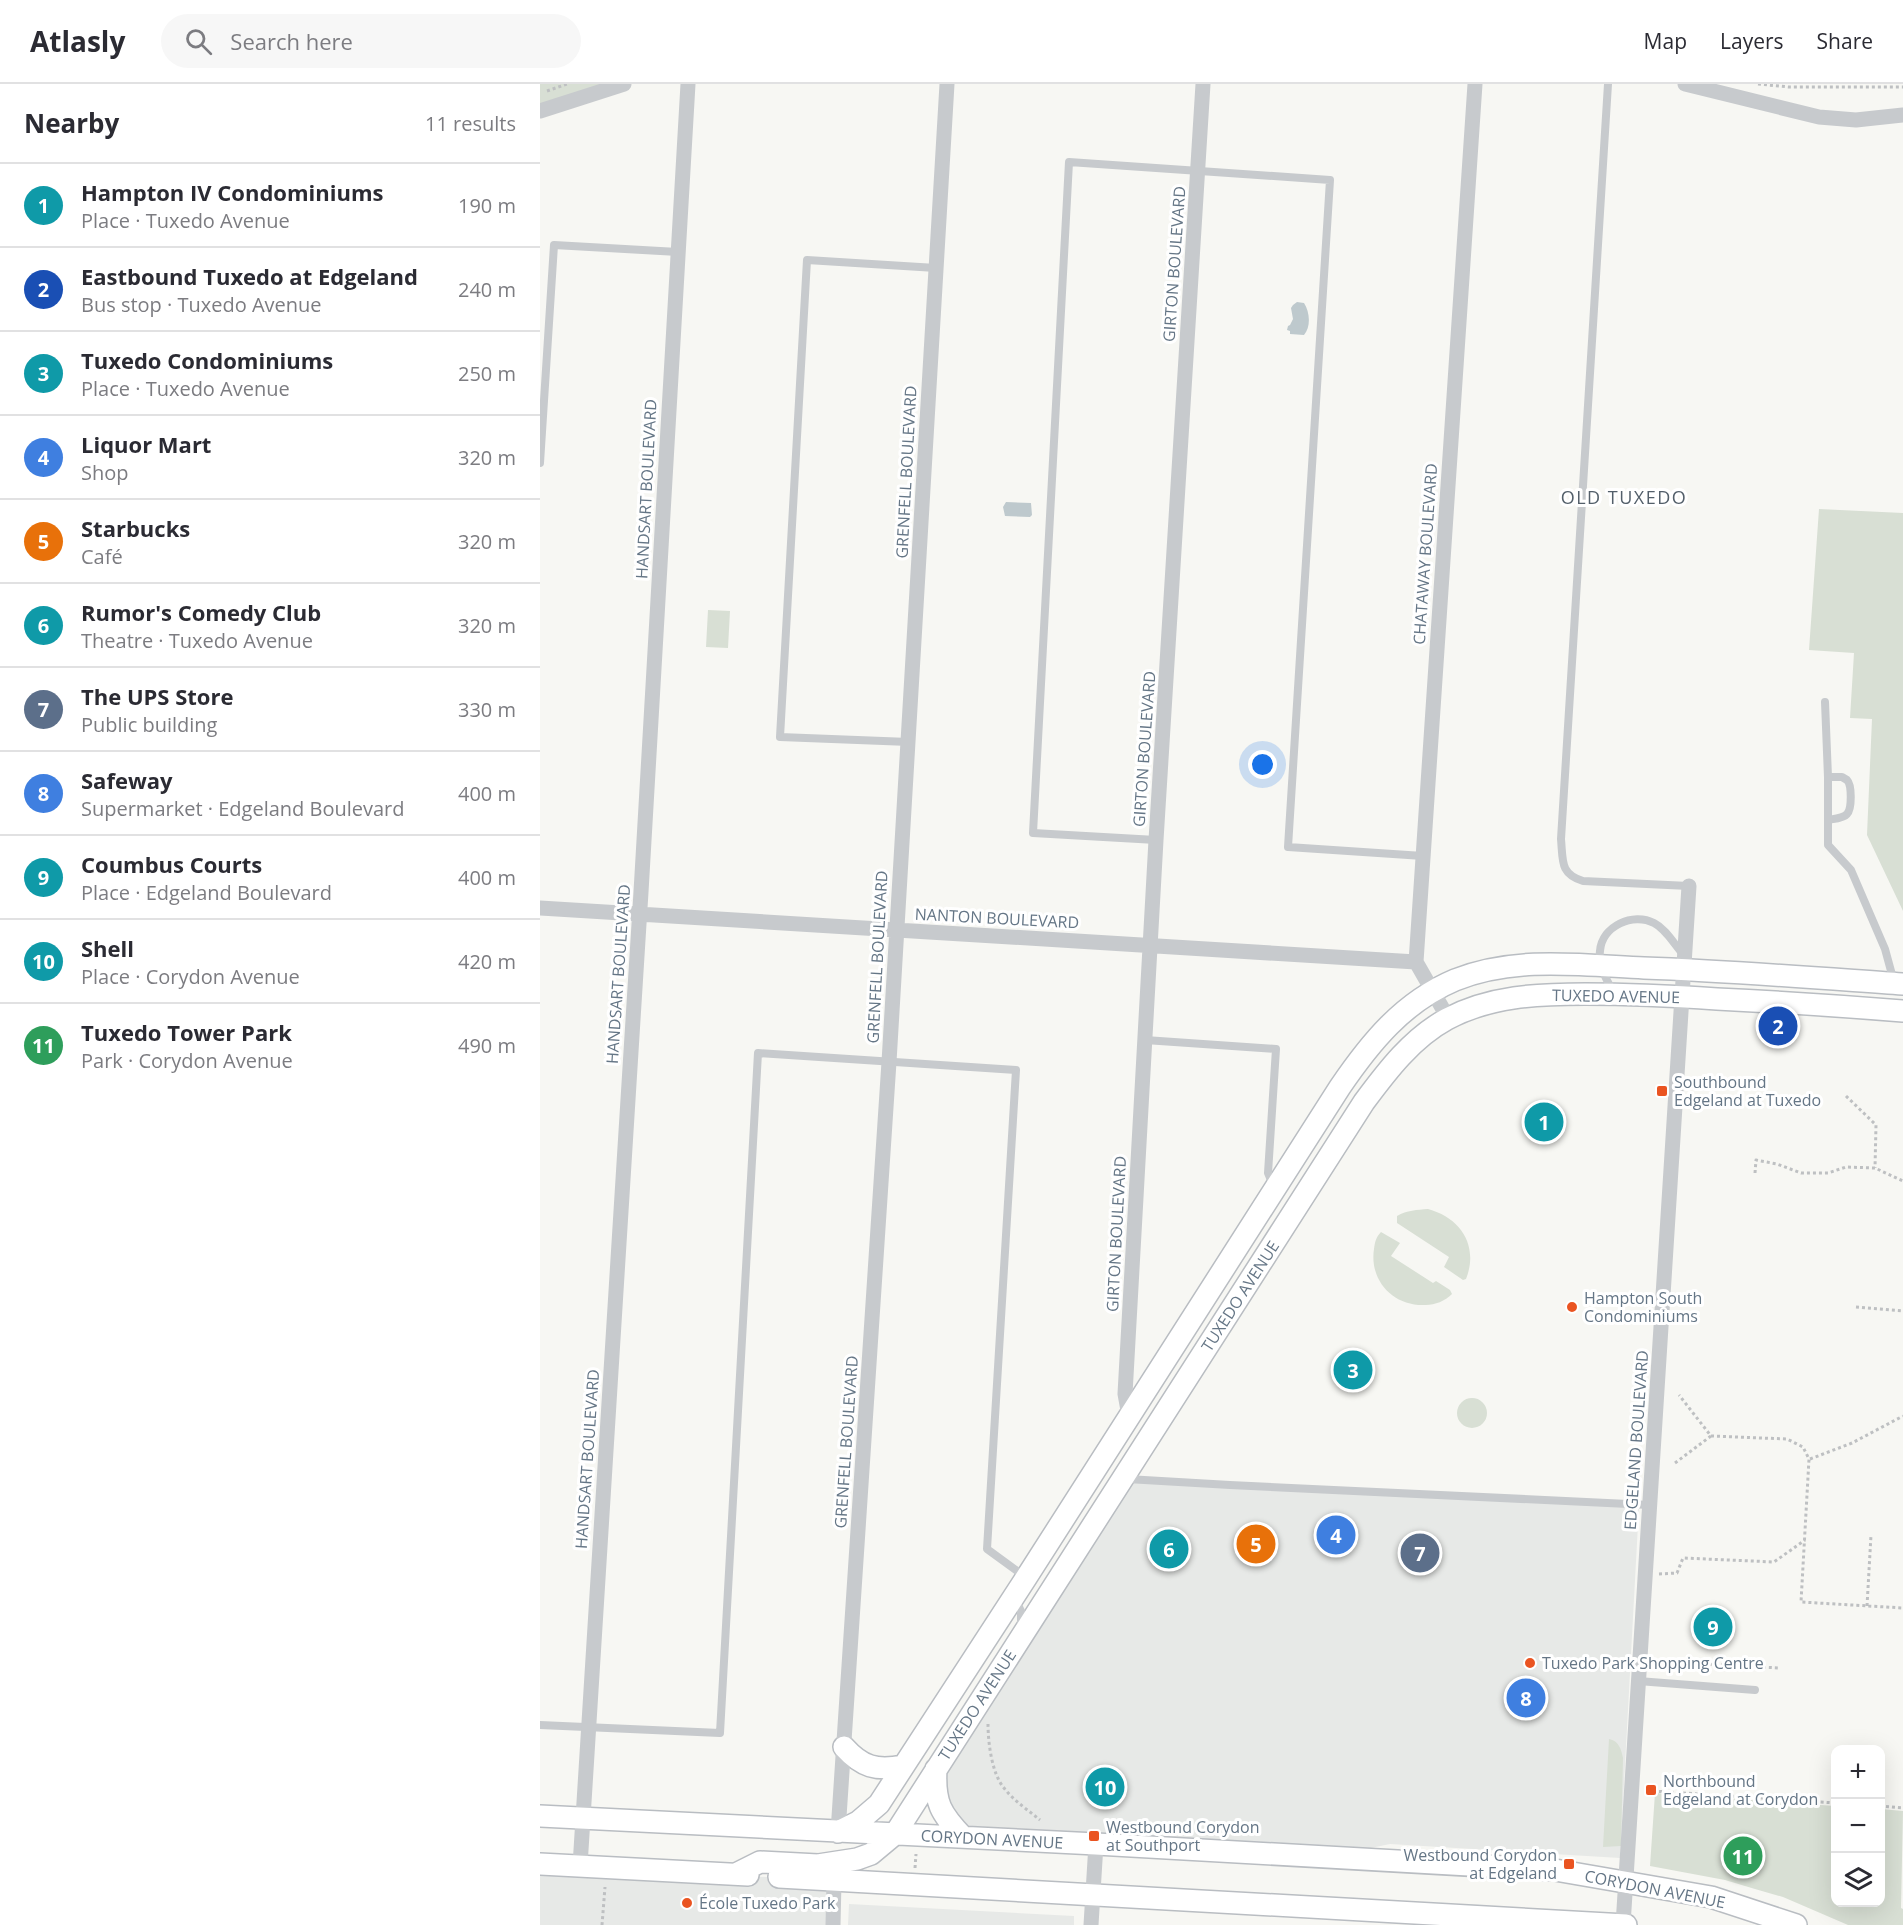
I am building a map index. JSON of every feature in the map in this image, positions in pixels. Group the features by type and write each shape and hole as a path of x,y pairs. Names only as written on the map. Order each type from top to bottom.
{"main road":[{"name":"TUXEDO AVENUE","path":"838,1832 858,1822 879,1804 1340,1087 1366,1050 1393,1020 1433,991 1473,973 1523,965 1600,966 1683,962 1898,983"},
{"path":"1898,983 1898,1010"},
{"name":"TUXEDO AVENUE","path":"736,1874 760,1862 818,1864 857,1859 871,1854 895,1834 1365,1102 1383,1076 1407,1050 1436,1026 1474,1007 1540,994 1614,994 1898,1010"},
{"path":"844,1747 856,1760 866,1765 888,1769 903,1766"},
{"path":"936,1769 935,1786 939,1806 945,1818 963,1837"},
{"name":"CORYDON AVENUE","path":"540,1816 1555,1870 1711,1897 1796,1925"},
{"path":"540,1864 1624,1925"}],"street":[{"path":"540,111 624,84"},
{"name":"HANDSART BOULEVARD","path":"580,1866 640,914 688,84"},
{"name":"GRENFELL BOULEVARD","path":"838,1832 909,742 947,84"},
{"name":"GIRTON BOULEVARD","path":"1129,1416 1125,1394 1156,840 1203,84"},
{"name":"CHATAWAY BOULEVARD","path":"1416,962 1475,84"},
{"path":"1684,84 1778,108 1825,117 1869,120 1903,115"},
{"name":"EDGELAND BOULEVARD","path":"1624,1925 1689,886"},
{"name":"NANTON BOULEVARD","path":"540,908 1416,962"},
{"path":"1416,962 1448,1018"},
{"path":"1091,1925 1096,1844"},
{"path":"832,1925 834,1881"}],"lane":[{"path":"1608,84 1561,839 1564,868 1571,877 1583,881 1689,886"},
{"path":"1156,840 1033,833 1069,162 1330,180 1288,847 1423,856"},
{"path":"540,464 554,245 678,252"},
{"path":"909,742 780,737 807,260 936,268"},
{"path":"1825,702 1828,845 1851,870 1898,983"},
{"path":"1828,777 1842,777 1847,780 1851,788 1849,812 1846,816 1828,820"},
{"path":"1614,994 1600,966 1599,951 1605,935 1614,927 1631,919 1645,920 1661,928 1683,962"},
{"path":"1145,1040 1276,1049 1268,1173 1275,1189"},
{"path":"540,1725 720,1733 758,1053 1016,1070 987,1549 1026,1578"},
{"path":"1122,1478 1649,1505"},
{"path":"1014,1597 1021,1611 1022,1636"},
{"path":"1638,1682 1755,1690"}],"path":[{"path":"542,92 567,84"},
{"path":"1758,84 1789,87 1903,87"},
{"path":"1846,1096 1876,1125 1875,1168"},
{"path":"1755,1173 1756,1160 1778,1164 1801,1173 1828,1173 1846,1167 1875,1168 1903,1181"},
{"path":"1856,1307 1903,1311"},
{"path":"1679,1395 1711,1436"},
{"path":"1809,1459 1852,1443 1903,1416"},
{"path":"1675,1463 1711,1436 1787,1438 1803,1447 1809,1459 1801,1602 1903,1608"},
{"path":"1867,1606 1871,1535"},
{"path":"1645,1573 1677,1573 1683,1558 1774,1562 1804,1540"},
{"path":"1640,1660 1779,1668"},
{"path":"988,1713 988,1736 993,1765 1002,1787 1040,1820"},
{"path":"1653,1791 1831,1803"},
{"path":"1885,1806 1903,1808"},
{"path":"915,1872 916,1853"},
{"path":"602,1925 605,1887"}],"shaded area":[{"path":"540,84 624,84 540,111"},
{"path":"1297,302 1304,303 1308,315 1309,324 1304,335 1290,334 1287,330 1293,319 1291,308"},
{"path":"1006,502 1031,503 1032,515 1030,517 1005,516 1003,507"},
{"path":"1819,509 1903,513 1903,911 1867,835 1872,719 1850,718 1854,653 1809,650"},
{"path":"708,610 730,611 728,648 706,647"},
{"path":"1428,1209 1450,1219 1464,1235 1470,1255 1466,1279 1463,1280 1444,1267 1449,1257 1397,1223 1397,1216 1401,1214"},
{"path":"1381,1232 1400,1243 1391,1256 1433,1283 1436,1281 1450,1290 1452,1294 1446,1299 1426,1305 1404,1302 1394,1297 1380,1281 1373,1261 1375,1242"},
{"path":"1472,1398 1483,1402 1487,1413 1483,1424 1472,1428 1461,1424 1457,1413 1461,1402"},
{"path":"1122,1478 1639,1506 1620,1858 1390,1844 1361,1850 977,1829 965,1825 946,1806 945,1768"},
{"path":"1609,1739 1617,1744 1623,1758 1621,1846 1603,1847"},
{"path":"1655,1793 1831,1806 1831,1907 1885,1907 1885,1809 1903,1811 1901,1908 1903,1909 1903,1925 1848,1925 1783,1897 1725,1880 1650,1866"},
{"name":"École Tuxedo Park","path":"540,1864 834,1881 833,1925 540,1925"},
{"path":"849,1904 1074,1916 1074,1925 848,1925"}],"place":[{"name":"Eastbound Tuxedo at Edgeland","path":"1778,1026"},
{"name":"Southbound Edgeland at Tuxedo","path":"1662,1091"},
{"name":"Hampton IV Condominiums","path":"1544,1122"},
{"name":"Hampton South Condominiums","path":"1572,1307"},
{"name":"Tuxedo Condominiums","path":"1353,1370"},
{"name":"Liquor Mart","path":"1336,1535"},
{"name":"Starbucks","path":"1256,1544"},
{"name":"Rumor's Comedy Club","path":"1169,1549"},
{"name":"The UPS Store","path":"1420,1553"},
{"name":"Coumbus Courts","path":"1713,1627"},
{"name":"Tuxedo Park Shopping Centre","path":"1530,1663"},
{"name":"Safeway","path":"1526,1698"},
{"name":"Shell","path":"1105,1787"},
{"name":"Northbound Edgeland at Corydon","path":"1651,1790"},
{"name":"Westbound Corydon at Southport","path":"1094,1836"},
{"name":"Tuxedo Tower Park","path":"1743,1856"},
{"name":"Westbound Corydon at Edgeland","path":"1569,1864"},
{"name":"École Tuxedo Park","path":"687,1903"}],"district":[{"name":"OLD TUXEDO","path":"1624,498"}]}
